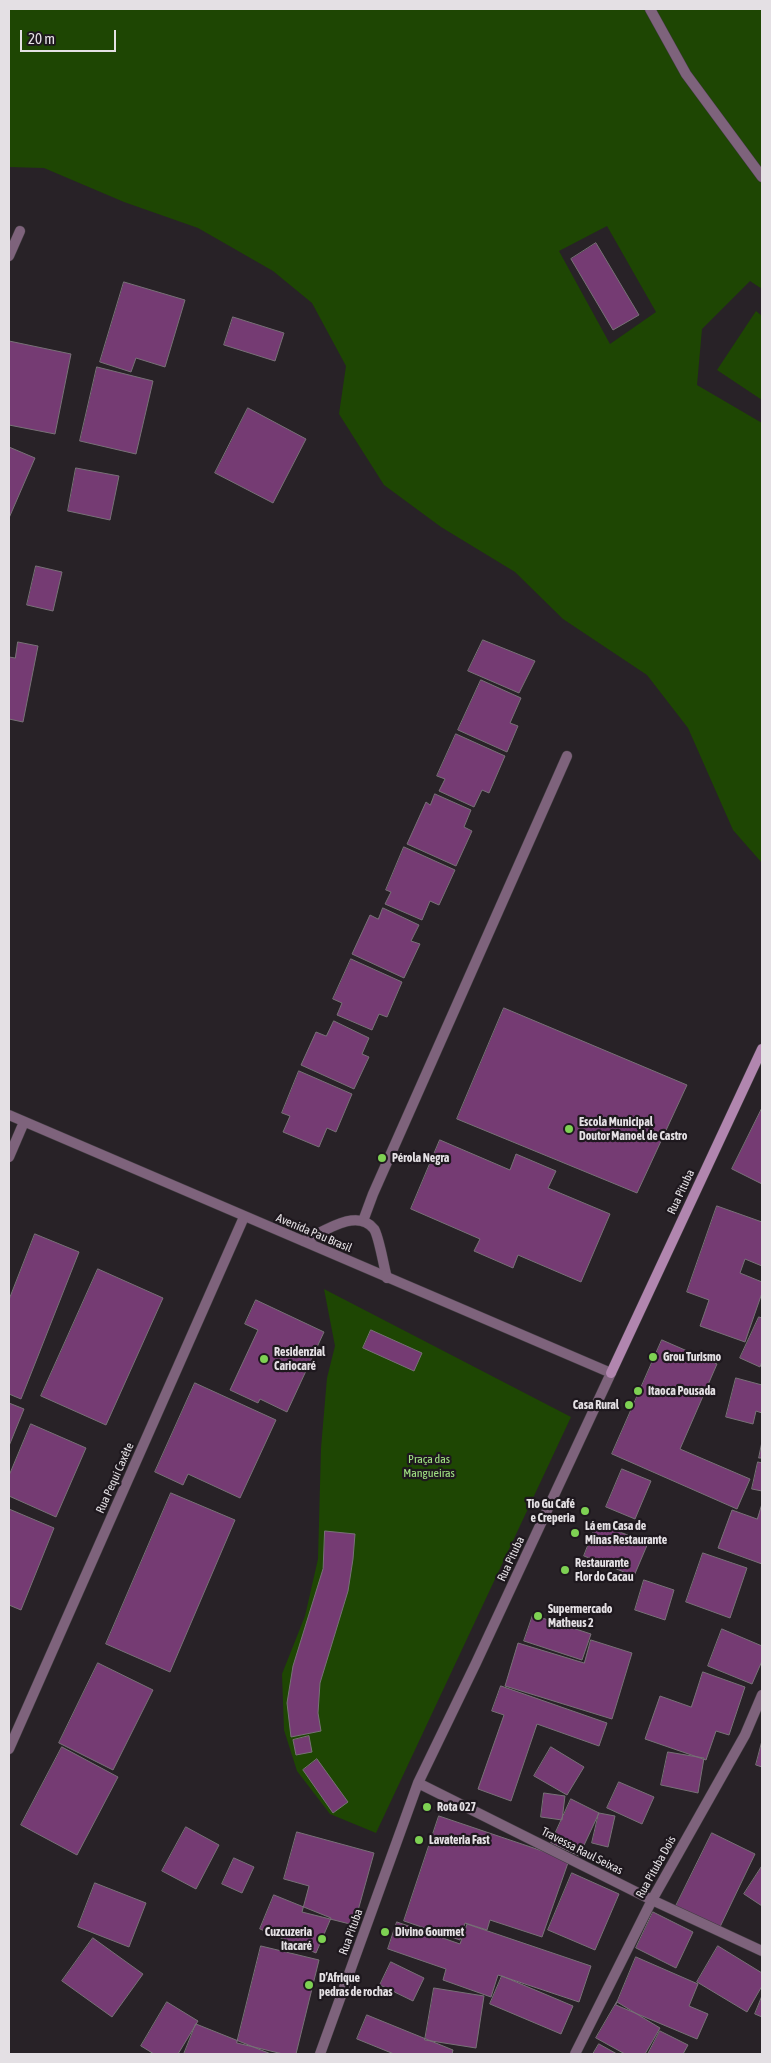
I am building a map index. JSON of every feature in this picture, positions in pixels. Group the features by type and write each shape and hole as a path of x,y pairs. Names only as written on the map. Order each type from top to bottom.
{"street":[{"path":"650,9 686,74 762,177"},
{"path":"9,256 20,231"},
{"path":"363,1221 377,1184 567,756"},
{"name":"Rua Pituba","path":"320,2054 418,1783 761,1055"},
{"name":"Avenida Pau Brasil","path":"9,1115 611,1373"},
{"path":"9,1157 24,1122"},
{"name":"Rua Pequi Caxête","path":"9,1750 244,1217"},
{"path":"304,1241 350,1219 363,1221 374,1230 387,1278"},
{"name":"Rua Pituba Dois","path":"576,2054 652,1900 744,1736 762,1695"},
{"name":"Travessa Raul Seixas","path":"418,1783 652,1900 762,1951"}],"green space":[{"path":"9,9 762,9 762,289 750,281 702,329 697,385 762,423 762,863 733,830 688,728 647,675 563,619 515,572 441,527 384,485 339,414 346,366 312,303 273,271 198,228 124,202 44,168 9,167","holes":["607,226 656,312 610,344 559,251"]},
{"path":"756,311 762,316 762,400 717,370"},
{"name":"Praça das Mangueiras","path":"324,1289 571,1417 376,1833 330,1814 297,1771 284,1730 282,1674 305,1616 318,1559 321,1448 327,1378 335,1346"}],"building":[{"path":"596,243 639,315 613,330 571,259"},
{"path":"124,282 185,300 165,367 136,358 131,372 100,362"},
{"path":"233,317 284,333 275,361 224,345"},
{"path":"9,341 71,354 55,434 9,425"},
{"path":"97,367 153,381 136,454 80,441"},
{"path":"248,408 306,439 273,503 215,473"},
{"path":"9,447 35,458 9,518"},
{"path":"76,468 119,476 110,520 68,511"},
{"path":"36,566 62,572 53,611 27,605"},
{"path":"483,640 535,661 519,693 468,671"},
{"path":"18,642 38,646 23,722 9,719 9,657 15,658"},
{"path":"481,680 521,698 510,723 518,726 507,752 458,730"},
{"path":"456,734 505,756 489,793 482,790 474,807 439,791 445,779 437,776"},
{"path":"435,794 471,810 464,827 472,831 456,866 407,844 426,802 430,805"},
{"path":"404,847 455,870 439,905 430,901 422,920 385,904 391,892 386,890"},
{"path":"383,908 419,925 411,941 420,944 404,978 352,954 370,915 378,919"},
{"path":"351,959 402,982 387,1017 379,1014 372,1030 337,1015 342,1003 333,999"},
{"path":"504,1008 687,1085 637,1193 457,1119"},
{"path":"334,1021 369,1038 362,1054 369,1057 354,1089 301,1065 316,1032 326,1036"},
{"path":"299,1071 352,1094 336,1132 327,1128 319,1147 283,1132 290,1116 282,1113"},
{"path":"762,1108 762,1184 732,1169"},
{"path":"440,1140 510,1170 516,1154 556,1171 548,1188 610,1214 581,1282 518,1255 513,1268 474,1251 480,1239 411,1209"},
{"path":"717,1206 762,1222 762,1266 745,1259 740,1273 762,1282 762,1293 745,1342 700,1326 709,1300 687,1292"},
{"path":"35,1234 79,1252 21,1399 9,1394 9,1300"},
{"path":"98,1269 163,1298 106,1425 41,1396"},
{"path":"256,1300 324,1332 287,1412 260,1399 258,1403 230,1390 258,1330 245,1324"},
{"path":"759,1317 762,1318 762,1361 760,1367 740,1358"},
{"path":"371,1330 422,1353 414,1371 363,1348"},
{"path":"662,1340 717,1364 680,1449 750,1479 737,1509 612,1454"},
{"path":"736,1378 762,1385 762,1413 756,1411 753,1424 726,1417"},
{"path":"195,1383 276,1420 240,1498 188,1474 183,1485 155,1472"},
{"path":"9,1403 24,1409 9,1446"},
{"path":"31,1424 86,1448 56,1517 9,1496 9,1476"},
{"path":"762,1442 762,1458 759,1458"},
{"path":"758,1462 762,1463 762,1491 752,1489"},
{"path":"622,1469 651,1481 635,1519 606,1507"},
{"path":"171,1493 235,1520 170,1672 106,1644"},
{"path":"762,1504 762,1564 718,1548 732,1510 757,1519"},
{"path":"9,1509 54,1528 21,1610 9,1605"},
{"path":"597,1523 648,1543 634,1576 584,1556"},
{"path":"325,1531 355,1534 348,1591 320,1683 318,1713 321,1731 291,1737 287,1703 293,1666 323,1569"},
{"path":"703,1553 747,1568 730,1618 686,1602"},
{"path":"644,1580 674,1590 665,1620 635,1610"},
{"path":"533,1615 591,1634 582,1660 524,1641"},
{"path":"722,1629 762,1646 762,1661 752,1684 708,1666"},
{"path":"591,1640 632,1653 612,1719 505,1686 518,1643 584,1663"},
{"path":"98,1663 153,1690 113,1770 59,1743"},
{"path":"703,1672 745,1687 729,1735 716,1731 706,1760 645,1739 660,1696 691,1707"},
{"path":"501,1686 607,1723 599,1746 537,1724 511,1801 478,1789 504,1715 492,1711"},
{"path":"309,1736 312,1752 296,1755 293,1740"},
{"path":"762,1741 762,1767 756,1765"},
{"path":"62,1747 118,1777 77,1855 21,1825"},
{"path":"551,1747 584,1767 567,1795 534,1776"},
{"path":"668,1752 704,1758 698,1793 661,1785"},
{"path":"317,1759 348,1802 333,1813 303,1770"},
{"path":"619,1782 654,1797 642,1824 607,1808"},
{"path":"544,1793 565,1796 562,1820 541,1817"},
{"path":"571,1799 599,1813 579,1856 551,1843"},
{"path":"599,1813 615,1816 608,1847 592,1843"},
{"path":"439,1816 569,1860 542,1937 490,1920 487,1930 465,1923 460,1940 404,1921"},
{"path":"186,1827 219,1845 196,1889 162,1871"},
{"path":"297,1832 374,1853 354,1925 302,1912 309,1886 284,1879"},
{"path":"712,1833 755,1854 719,1929 675,1908"},
{"path":"234,1858 254,1867 242,1893 222,1884"},
{"path":"762,1866 762,1906 744,1894"},
{"path":"572,1873 619,1894 595,1950 548,1930"},
{"path":"95,1883 146,1903 129,1947 78,1927"},
{"path":"274,1895 331,1918 316,1953 260,1929"},
{"path":"653,1912 693,1932 676,1968 636,1948"},
{"path":"397,1922 460,1944 467,1924 591,1966 579,2002 498,1975 491,1997 443,1980 446,1969 388,1949"},
{"path":"93,1938 143,1974 112,2017 62,1981"},
{"path":"261,1946 319,1960 296,2054 283,2054 237,2043"},
{"path":"718,1946 762,1973 762,1986 747,2012 697,1982"},
{"path":"636,1957 698,1984 689,2006 708,2014 697,2039 616,2005"},
{"path":"391,1962 424,1978 413,2001 380,1985"},
{"path":"502,1976 573,2006 561,2034 490,2004"},
{"path":"434,1988 484,1996 476,2048 425,2040"},
{"path":"762,1996 762,2017 755,2014"},
{"path":"167,2002 198,2021 178,2054 154,2054 141,2046"},
{"path":"617,2002 660,2028 645,2054 625,2054 596,2038"},
{"path":"367,2015 453,2050 452,2054 394,2054 357,2039"},
{"path":"196,2024 271,2054 184,2054"},
{"path":"660,2031 688,2045 683,2054 648,2054"},
{"path":"599,2044 617,2054 593,2054"}],"place":[{"name":"Escola Municipal Doutor Manoel de Castro","path":"569,1129"},
{"name":"Pérola Negra","path":"382,1158"},
{"name":"Grou Turismo","path":"653,1357"},
{"name":"Residenzial Cariocaré","path":"264,1359"},
{"name":"Itaoca Pousada","path":"638,1391"},
{"name":"Casa Rural","path":"629,1405"},
{"name":"Tio Gu Café e Creperia","path":"585,1511"},
{"name":"Lá em Casa de Minas Restaurante","path":"575,1533"},
{"name":"Restaurante Flor do Cacau","path":"565,1570"},
{"name":"Supermercado Matheus 2","path":"538,1616"},
{"name":"Rota 027","path":"427,1807"},
{"name":"Lavateria Fast","path":"419,1840"},
{"name":"Divino Gourmet","path":"385,1932"},
{"name":"Cuzcuzeria Itacaré","path":"322,1939"},
{"name":"D’Afrique pedras de rochas","path":"309,1985"}]}
